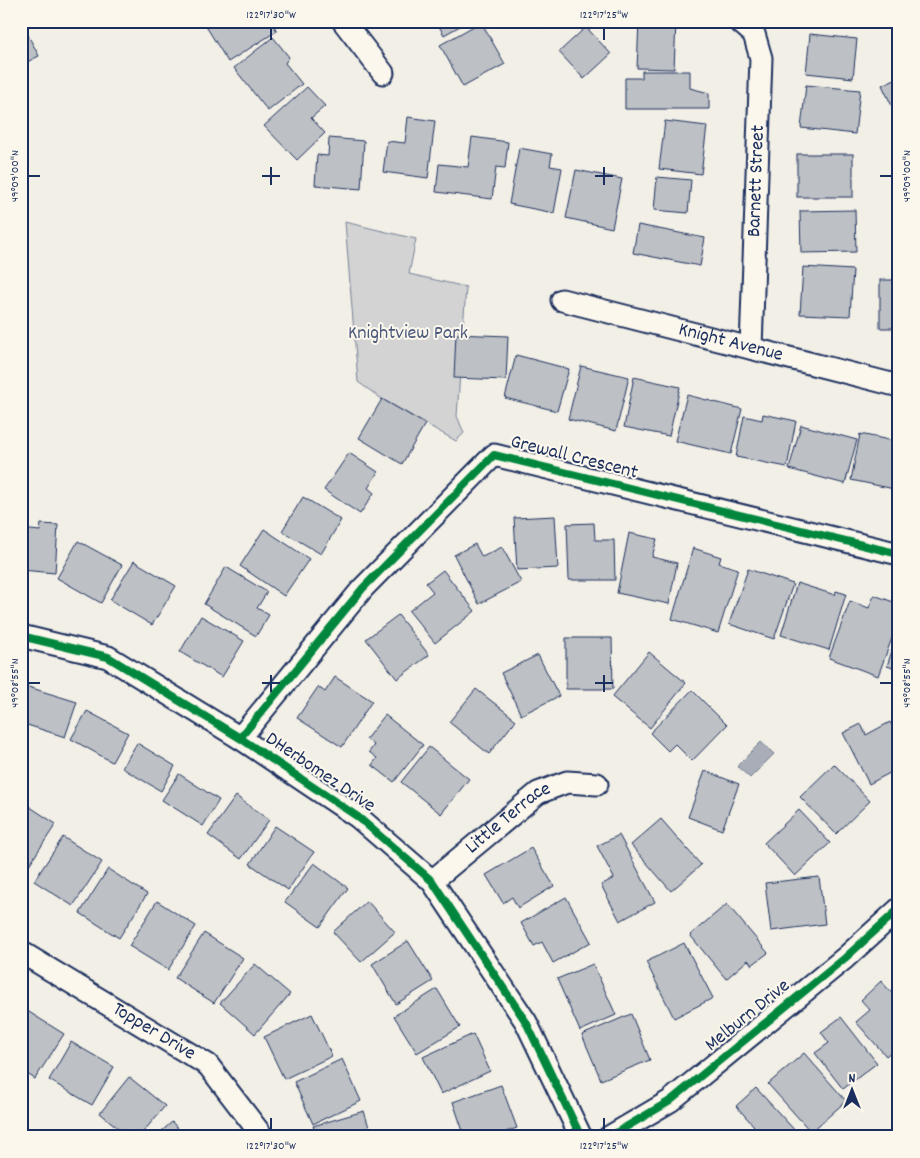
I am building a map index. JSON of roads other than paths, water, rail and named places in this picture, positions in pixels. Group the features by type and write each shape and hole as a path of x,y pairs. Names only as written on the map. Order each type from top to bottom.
{"street":[{"path":"343,21 383,73"},
{"name":"Barnett Street","path":"738,21 754,34 761,58 751,348"},
{"name":"Knight Avenue","path":"562,300 899,386"},
{"name":"Grewall Crescent","path":"240,738 363,588 494,455 899,554"},
{"name":"DHerbomez Drive","path":"21,636 108,657 240,738 358,817 432,881 526,1022 581,1137"},
{"name":"Little Terrace","path":"432,881 538,793 567,782 597,784"},
{"name":"Melburn Drive","path":"609,1137 670,1100 845,958 899,909"},
{"name":"Topper Drive","path":"21,952 208,1066 263,1137"}],"park label":[{"name":"Knightview Park","path":"408,334"}]}
